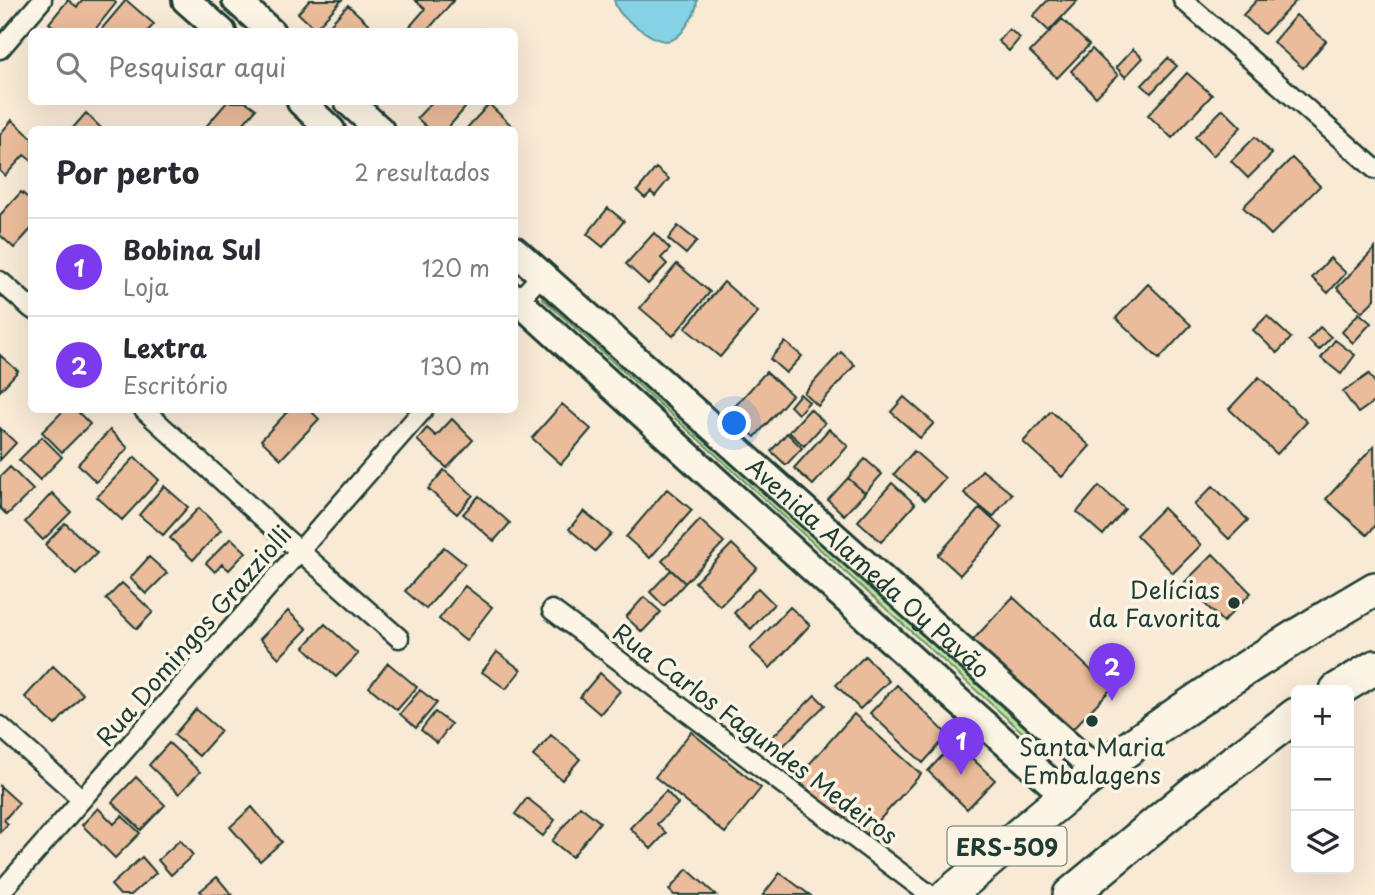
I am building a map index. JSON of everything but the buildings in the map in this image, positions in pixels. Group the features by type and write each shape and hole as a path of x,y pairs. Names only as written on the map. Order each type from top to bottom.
{"highway":[{"name":"ERS-509","path":"948,895 1098,772 1247,669 1375,589"},
{"path":"1345,685 1375,667"},
{"name":"ERS-509","path":"1070,895 1198,789 1291,719"}],"street":[{"path":"0,48 42,0"},
{"path":"186,0 218,28"},
{"path":"236,0 267,28"},
{"path":"1183,0 1374,165"},
{"path":"304,105 327,126"},
{"path":"352,105 376,126"},
{"name":"Avenida Alameda Oy Pavão","path":"518,254 1098,772"},
{"path":"518,299 542,275"},
{"path":"0,281 28,306"},
{"name":"Avenida Alameda Oy Pavão","path":"518,303 1066,796"},
{"path":"147,413 399,638"},
{"name":"Rua Domingos Grazziolli","path":"0,892 420,413"},
{"name":"Rua Carlos Fagundes Medeiros","path":"552,610 930,895"},
{"path":"0,726 82,799"}],"green space":[{"path":"546,294 1053,753 1050,757 542,298"}],"water":[{"path":"614,0 697,0 694,13 681,33 676,38 664,41 652,37 630,22 620,12"}],"place":[{"name":"Delícias da Favorita","path":"1234,603"},
{"name":"Lextra","path":"1112,701"},
{"name":"Santa Maria Embalagens","path":"1092,721"},
{"name":"Bobina Sul","path":"961,775"}]}
